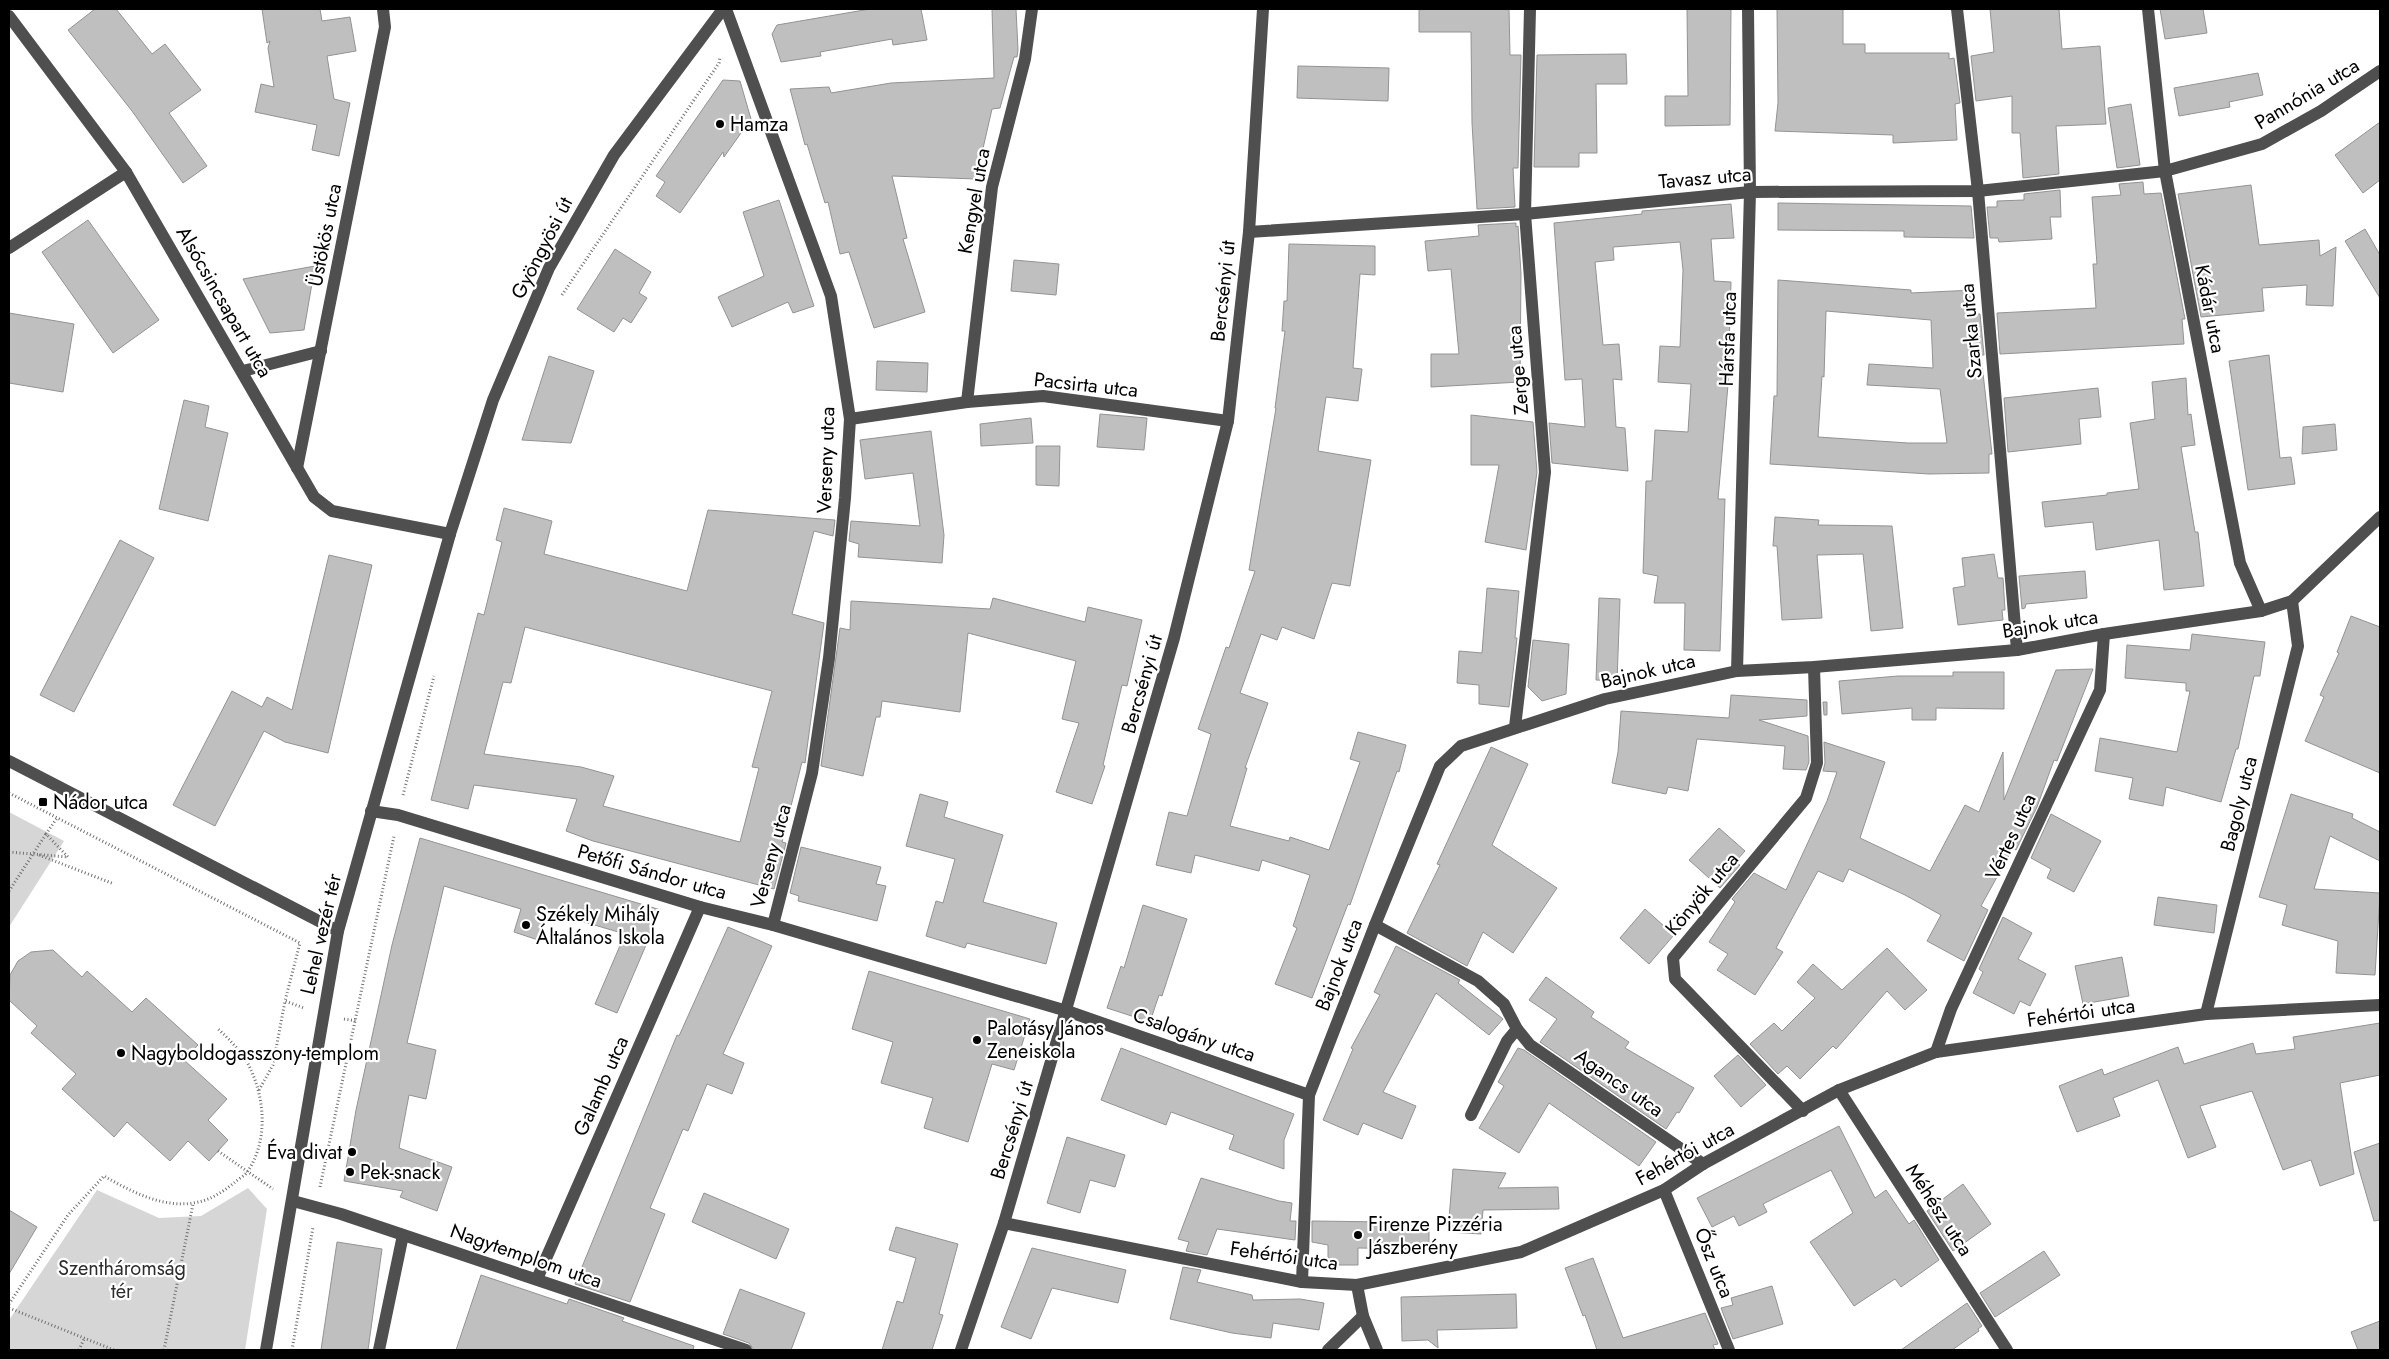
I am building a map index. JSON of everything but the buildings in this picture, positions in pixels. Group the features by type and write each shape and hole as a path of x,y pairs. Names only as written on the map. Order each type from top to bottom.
{"street":[{"name":"Üstökös utca","path":"298,468 385,27 383,9"},
{"name":"Verseny utca","path":"725,9 831,296 850,419 845,498 831,640 814,764 773,925"},
{"name":"Gyöngyösi út","path":"450,534 493,400 549,268 614,155 725,9"},
{"name":"Kengyel utca","path":"967,402 992,186 1025,59 1032,9"},
{"name":"Bercsényi út","path":"962,1350 1004,1223 1174,638 1228,421 1249,232 1263,9"},
{"name":"Zerge utca","path":"1515,727 1545,472 1525,214 1530,9"},
{"name":"Hársfa utca","path":"1737,671 1750,192 1748,9"},
{"name":"Szarka utca","path":"1958,9 1978,191 2017,650"},
{"name":"Kádár utca","path":"2148,9 2165,172 2240,564 2261,611"},
{"name":"Alsócsincsapart utca","path":"9,16 126,172 243,371 314,497 332,511 450,534"},
{"name":"Pannónia utca","path":"2165,172 2262,144 2321,112 2380,71"},
{"path":"9,248 126,172"},
{"name":"Tavasz utca","path":"1249,232 1525,214 1750,192 1978,191 2165,172"},
{"path":"243,371 321,351"},
{"name":"Pacsirta utca","path":"850,419 967,402 1043,396 1228,421"},
{"name":"Bajnok utca","path":"1302,1282 1309,1095 1375,925 1440,766 1461,746 1605,699 1737,671 1814,667 2017,650 2104,634 2261,611 2292,601 2380,517"},
{"name":"Lehel vezér tér","path":"266,1350 322,1014 338,931 450,534"},
{"name":"Bagoly utca","path":"2206,1014 2298,646 2292,601"},
{"name":"Vértes utca","path":"1936,1052 1951,1009 2100,690 2104,634"},
{"name":"Könyök utca","path":"1803,1111 1675,979 1673,958 1806,798 1817,763 1814,667"},
{"path":"9,761 338,931"},
{"name":"Petőfi Sándor utca","path":"371,812 398,815 700,908 773,925 1067,1010"},
{"name":"Galamb utca","path":"537,1279 700,908"},
{"name":"Agancs utca","path":"1375,925 1478,981 1504,1004 1517,1029 1530,1044 1703,1164"},
{"name":"Fehértói utca","path":"1004,1223 1302,1282 1357,1285 1521,1252 1664,1190 1703,1164 1839,1090 1936,1052 2206,1014 2380,1005"},
{"name":"Csalogány utca","path":"1067,1010 1309,1095"},
{"path":"1471,1115 1507,1041 1517,1029"},
{"name":"Méhész utca","path":"1839,1090 2007,1350"},
{"name":"Ősz utca","path":"1664,1190 1729,1350"},
{"name":"Nagytemplom utca","path":"292,1201 404,1235 746,1350"},
{"path":"379,1350 404,1235"},
{"path":"1357,1285 1364,1316 1377,1350"},
{"path":"1328,1350 1364,1316"}],"path":[{"path":"562,296 719,63 720,54"},
{"path":"292,1350 316,1208 357,1021 365,969 398,815 435,671"},
{"path":"9,793 300,943 285,1001 272,1066 258,1090"},
{"path":"9,891 57,818"},
{"path":"9,852 68,857 46,834"},
{"path":"34,853 114,884"},
{"path":"285,1001 322,1014 357,1021"},
{"path":"9,1304 68,1215 104,1176 131,1192 164,1202 193,1203 218,1195 248,1172 259,1146 263,1117 258,1090 246,1062 231,1041 217,1028"},
{"path":"218,1151 292,1201"},
{"path":"164,1350 193,1203"},
{"path":"9,1308 114,1350"},
{"path":"79,1350 84,1339"}],"green space":[{"path":"9,812 64,841 9,927"},
{"name":"Szentháromság tér","path":"248,1188 267,1209 245,1350 9,1350 9,1320 97,1190 159,1218 201,1216"}],"place":[{"name":"Hamza","path":"720,124"},
{"name":"Nádor utca","path":"43,802"},
{"name":"Székely Mihály Általános Iskola","path":"526,925"},
{"name":"Palotásy János Zeneiskola","path":"977,1040"},
{"name":"Nagyboldogasszony-templom","path":"121,1053"},
{"name":"Éva divat","path":"352,1152"},
{"name":"Pek-snack","path":"350,1172"},
{"name":"Firenze Pizzéria Jászberény","path":"1358,1235"}]}
